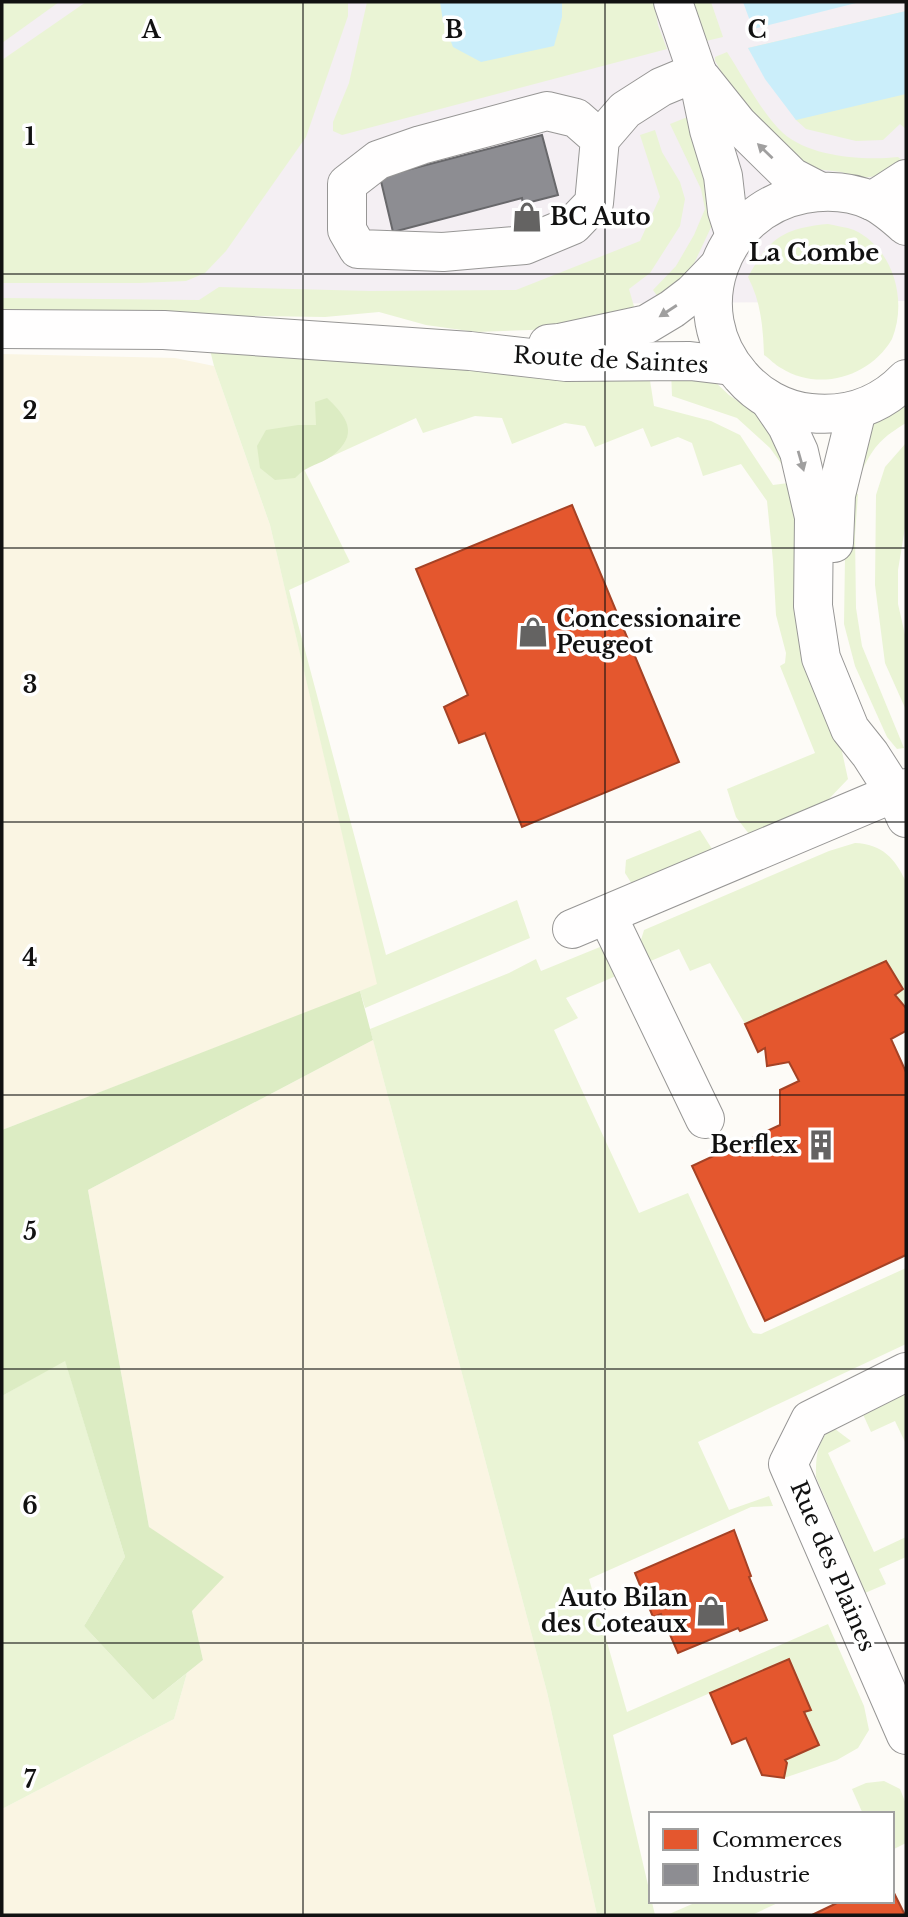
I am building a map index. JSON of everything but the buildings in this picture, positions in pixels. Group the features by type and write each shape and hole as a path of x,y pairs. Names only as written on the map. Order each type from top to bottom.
{"street":[{"path":"673,2 697,72 709,130 723,176 727,211 727,251 713,292 713,318 720,343 732,366 749,386 770,401 798,412 827,415 857,410 887,395 906,379"},
{"path":"600,139 576,118 547,111 421,145 378,160 348,184 347,230 358,249 443,252 525,245 573,225 594,203 600,139 625,110 661,87 697,72"},
{"path":"697,72 738,124 792,177 819,191 837,191 872,201 906,226"},
{"path":"872,201 906,178"},
{"name":"Route de Saintes","path":"470,351 559,343 647,324 682,301 758,213 787,197 819,191"},
{"path":"2,329 164,330 470,351"},
{"name":"Route de Saintes","path":"470,351 566,362 690,361 732,366"},
{"path":"572,929 903,800 850,729 821,657 813,606 814,517 799,452 787,426 770,401"},
{"path":"857,410 836,495 835,589 841,646 867,720 870,754"},
{"path":"607,915 705,1119"},
{"name":"Rue des Plaines","path":"906,1372 810,1420 788,1464 906,1735"}],"shaded area":[{"path":"2,2 906,2 906,301 200,307 2,305"},
{"path":"2,354 175,358 214,366 270,525 378,985 2,1130"},
{"path":"373,1040 547,1692 597,1915 2,1915 2,1809 174,1719 187,1673 203,1660 192,1611 149,1527 88,1190"}],"green space":[{"path":"2,2 59,2 2,43"},
{"path":"86,2 348,2 348,16 306,137 226,251 205,273 186,281 2,283 2,60"},
{"path":"367,2 654,2 658,25 667,49 342,135 333,131 333,122 349,83"},
{"path":"693,2 711,2 723,37 706,41"},
{"path":"906,11 906,129 900,124 883,140 856,141 806,129 796,120 748,48"},
{"path":"727,52 768,116 794,141 838,155 898,157 903,161 882,175 864,178 792,162 743,108 715,61 715,57"},
{"path":"690,116 712,170 713,223 691,270 660,300 653,290 676,266 705,209 701,189 670,124"},
{"path":"655,130 662,152 680,182 685,199 680,226 650,273 629,289 635,310 558,329 476,332 426,325 379,312 325,317 2,313 2,298 199,300 219,287 370,291 516,290 640,241 660,197 640,135"},
{"path":"828,224 854,230 879,249 894,277 897,324 892,339 871,363 842,377 811,379 781,368 764,355 760,315 748,277 763,253 779,237 800,228"},
{"path":"209,346 649,374 654,406 711,421 740,435 773,485 796,482 848,779 825,803 749,834 736,817 727,789 815,753 780,666 785,663 786,653 776,615 767,501 741,464 703,476 692,443 678,437 651,447 643,428 595,447 585,426 565,423 512,444 502,418 475,416 423,433 416,418 304,469 350,562 289,590 386,955 517,900 530,938 365,1008 360,991 377,984 270,525"},
{"path":"671,370 713,380 729,395 769,423 783,466 770,448 737,418 672,396"},
{"path":"327,398 348,426 346,440 341,448 295,478 275,480 260,468 257,446 266,430 316,425 315,402"},
{"path":"906,400 906,423 880,442 862,471 850,470 871,426"},
{"path":"906,443 906,522 898,570 898,604 906,639 906,710 885,663 875,585 876,495 885,467"},
{"path":"846,491 858,494 855,535 856,608 862,646 904,748 897,749 887,737 855,666 844,624"},
{"path":"700,830 712,849 632,884 625,873 626,860"},
{"path":"855,843 880,849 892,859 906,882 906,1008 895,995 903,989 886,961 745,1024 710,963 690,971 679,949 646,963 641,940 644,930 829,851"},
{"path":"600,947 623,961 627,971 566,998 578,1018 554,1030 639,1213 688,1193 753,1333 761,1334 906,1268 906,1344 698,1442 729,1510 769,1496 773,1506 751,1507 589,1579 627,1712 828,1624 864,1706 869,1730 858,1748 837,1760 784,1778 787,1763 785,1760 818,1745 804,1712 811,1709 789,1659 613,1735 649,1889 649,1903 652,1903 655,1915 597,1915 547,1692 370,1029 509,973 536,959 541,971"},
{"path":"360,991 373,1040 88,1190 149,1527 224,1577 192,1611 203,1660 153,1700 84,1626 125,1557 65,1361 2,1396 2,1130"},
{"path":"65,1360 125,1557 84,1626 153,1700 187,1673 174,1719 2,1809 2,1396"},
{"path":"906,1390 906,1444 895,1421 871,1432 861,1410"},
{"path":"831,1426 851,1441 828,1453 874,1552 906,1537 906,1557 879,1569 886,1584 865,1593 816,1477 818,1450"},
{"path":"884,1781 900,1789 906,1804 906,1843 894,1849 894,1812 862,1812 852,1789 866,1783"},
{"path":"694,1903 778,1903 752,1915 667,1915"}],"water":[{"path":"440,2 562,2 562,17 554,46 481,62 453,47 443,21"},
{"path":"743,2 860,2 753,29"},
{"path":"906,11 906,94 796,120 765,79 748,48"}],"place":[{"name":"BC Auto","path":"527,217"},
{"name":"Concessionaire Peugeot","path":"533,632"},
{"name":"Berflex","path":"821,1145"},
{"name":"Auto Bilan des Coteaux","path":"711,1611"}],"district":[{"name":"La Combe","path":"814,253"}]}
